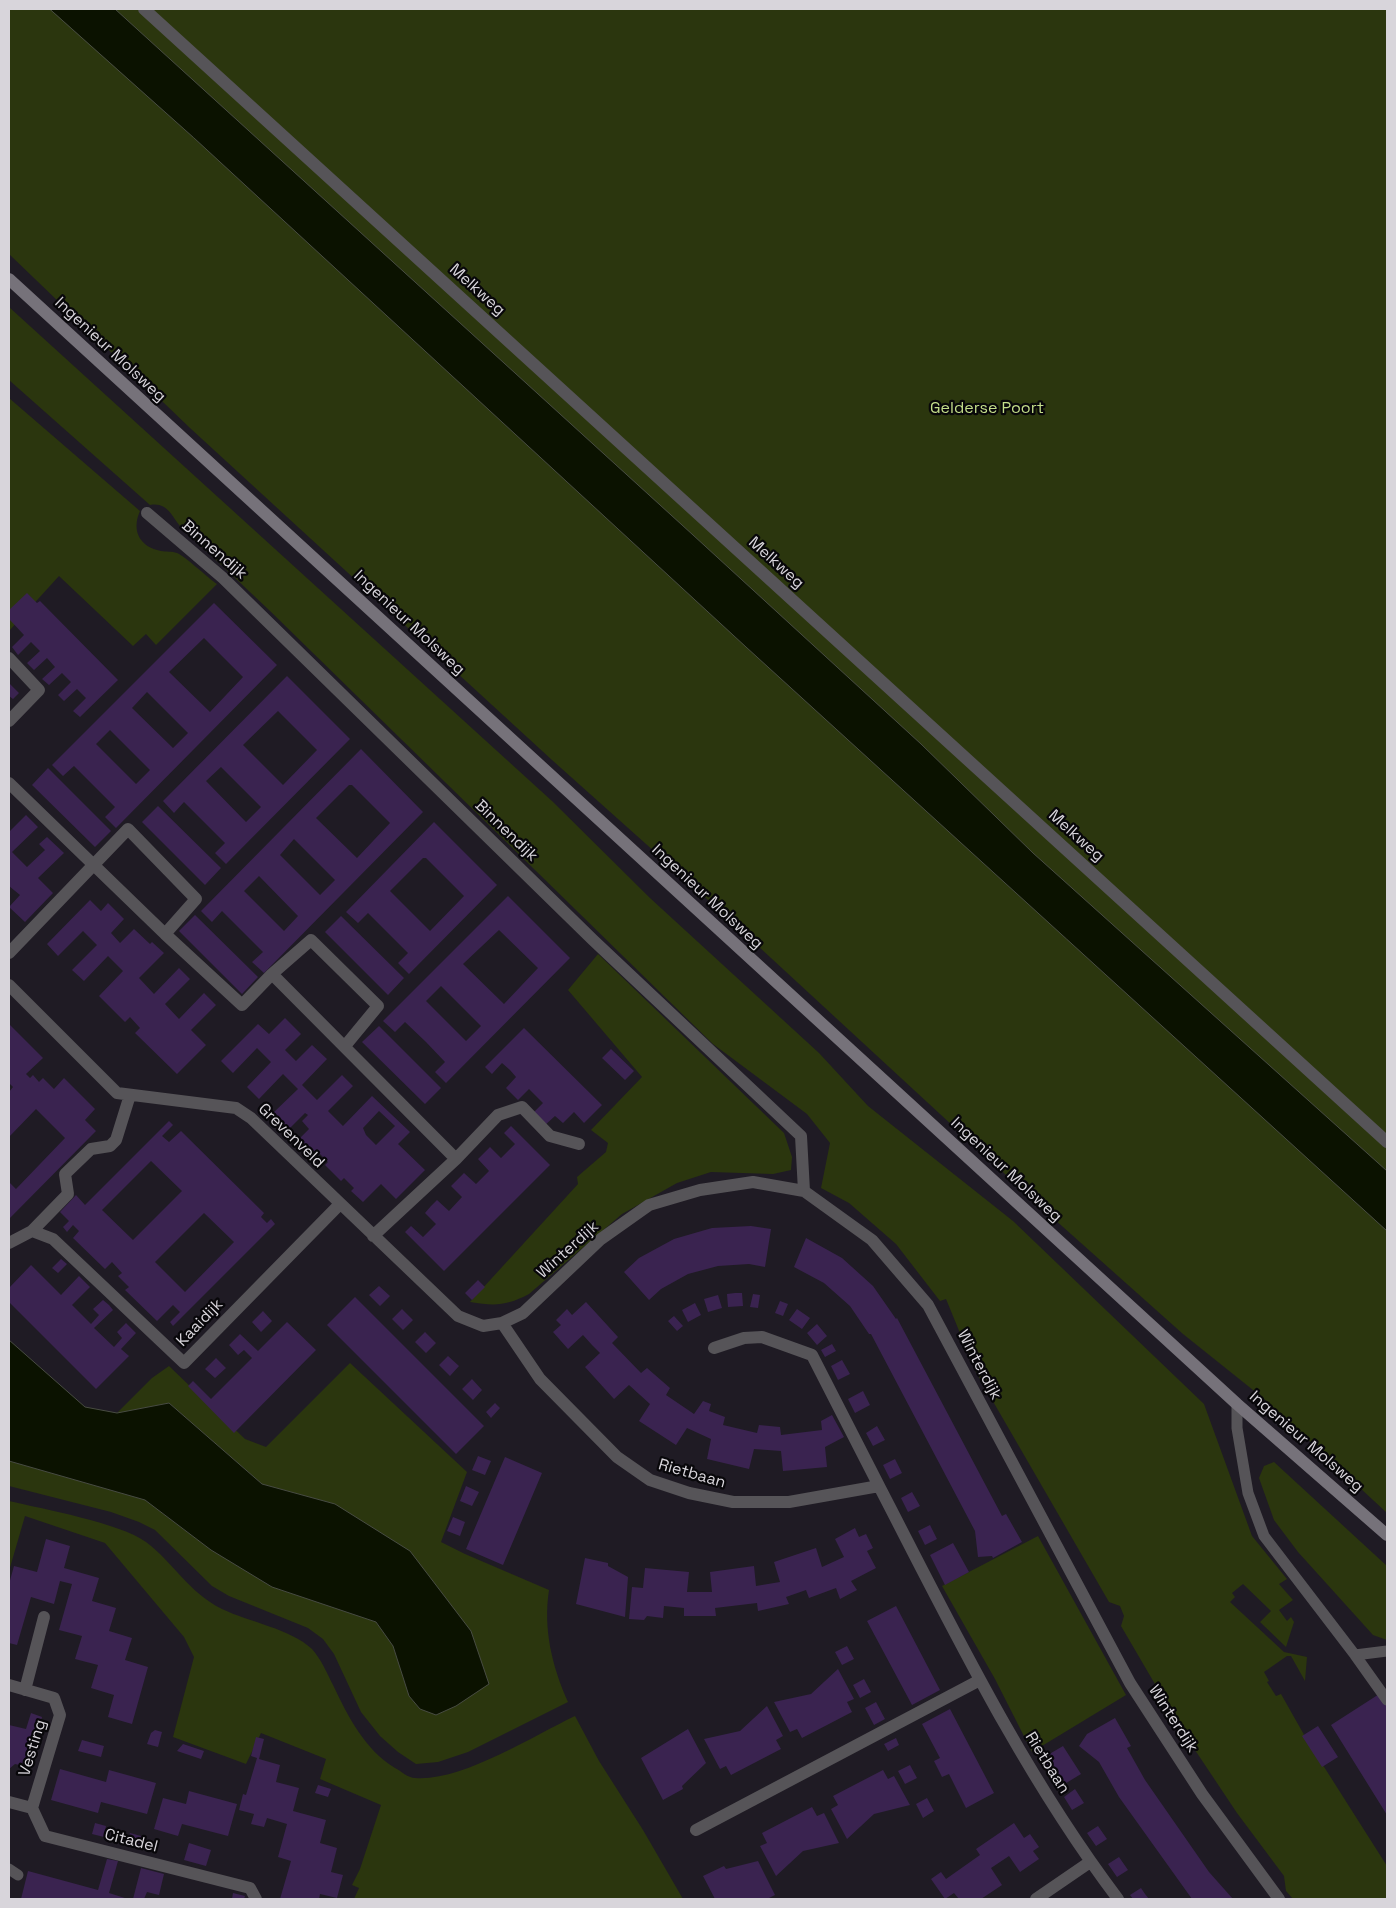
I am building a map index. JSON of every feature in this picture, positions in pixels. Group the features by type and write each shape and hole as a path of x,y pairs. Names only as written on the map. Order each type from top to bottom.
{"main road":[{"name":"Ingenieur Molsweg","path":"9,279 1237,1404 1387,1536"}],"street":[{"name":"Melkweg","path":"144,9 1387,1142"},
{"name":"Binnendijk","path":"146,513 223,578 587,934 801,1136 804,1192"},
{"path":"9,658 39,690 9,721"},
{"path":"9,783 165,934 242,1005 272,974 312,940 378,1006 344,1046"},
{"path":"9,953 128,829 196,899 165,934"},
{"path":"272,974 456,1159"},
{"name":"Grevenveld","path":"9,986 117,1093 236,1108 251,1118 339,1205 458,1316 482,1326"},
{"path":"9,1243 32,1231 68,1194 65,1174 91,1149 110,1146 116,1140 130,1095"},
{"path":"374,1236 456,1159 498,1115 522,1107 550,1136 579,1144"},
{"name":"Winterdijk","path":"482,1326 502,1323 523,1313 602,1239 649,1205 700,1190 753,1182 804,1192 872,1240 928,1305 1130,1683 1202,1794 1279,1899"},
{"name":"Kaaidijk","path":"32,1231 53,1239 184,1363 339,1205"},
{"name":"Rietbaan","path":"502,1323 540,1380 617,1457 650,1480 689,1493 734,1502 789,1502 880,1486"},
{"name":"Rietbaan","path":"714,1348 744,1338 762,1337 812,1354 980,1680 1016,1744 1090,1862 1118,1899"},
{"path":"25,1690 44,1617"},
{"path":"696,1830 980,1680"},
{"name":"Vesting","path":"9,1685 54,1698 60,1715 32,1808"},
{"path":"9,1802 32,1808"},
{"name":"Citadel","path":"32,1808 46,1836 250,1888 256,1899"},
{"path":"1036,1899 1090,1862"}],"lane":[{"path":"1237,1404 1237,1428 1248,1492 1264,1536 1356,1655 1387,1700"},
{"path":"1356,1655 1387,1651"}],"green space":[{"name":"Gelderse Poort","path":"9,9 1387,9 1387,1513 1263,1398 1183,1334 1044,1210 693,886 552,760 190,428 9,254"},
{"path":"9,307 552,801 650,898 819,1053 868,1106 1013,1221 1204,1404 1252,1536 1287,1579 1279,1584 1293,1600 1279,1610 1287,1621 1291,1617 1294,1622 1286,1647 1260,1622 1271,1611 1243,1584 1232,1593 1235,1597 1230,1602 1284,1652 1307,1657 1305,1681 1291,1656 1287,1656 1264,1672 1269,1681 1267,1682 1276,1696 1281,1694 1307,1740 1387,1866 1387,1899 1293,1899 1286,1891 1284,1876 1237,1813 1183,1732 1121,1626 1124,1616 1120,1606 1109,1602 976,1372 946,1299 940,1301 896,1244 849,1203 821,1188 830,1143 807,1114 713,1044 269,610 180,526 165,507 150,505 9,380"},
{"path":"9,398 140,511 137,518 137,531 143,542 154,549 175,552 181,555 217,584 156,645 146,634 133,646 59,576 9,631"},
{"path":"598,954 784,1133 792,1157 791,1170 773,1174 711,1172 677,1183 622,1214 529,1294 514,1301 500,1304 470,1302 578,1184 577,1177 606,1152 608,1143 591,1130 642,1077 568,990"},
{"path":"350,1363 467,1472 441,1542 549,1590 547,1619 550,1647 557,1675 568,1702 468,1752 438,1762 416,1764 398,1752 380,1736 361,1712 334,1654 323,1639 308,1628 229,1596 212,1586 155,1530 139,1522 111,1512 9,1486 9,1461 145,1500 211,1550 272,1587 376,1622 393,1646 409,1696 420,1709 335,1504 262,1484 169,1403 117,1413 152,1378 169,1366 245,1439 266,1447"},
{"path":"1274,1462 1387,1566 1387,1640 1373,1635 1298,1552 1274,1520 1259,1478 1264,1466"},
{"path":"9,1501 80,1517 134,1535 156,1550 190,1586 210,1602 233,1614 281,1631 303,1642 312,1649 324,1666 351,1720 366,1742 384,1760 410,1777 433,1777 453,1773 475,1765 575,1716 599,1761 643,1830 683,1899 354,1899 359,1888 352,1885 360,1869 381,1805 320,1779 326,1759 261,1733 246,1764 173,1737 194,1657 184,1637 105,1543 25,1516 9,1571"},
{"path":"1038,1536 1126,1695 1032,1752 995,1679 942,1586"}],"shaded area":[{"path":"50,9 115,9 693,535 921,744 1033,853 1387,1171 1387,1231 746,647 194,138"},
{"path":"9,1340 85,1407 117,1413 169,1403 262,1484 335,1504 410,1551 471,1631 489,1684 456,1706 436,1715 420,1709 409,1696 393,1646 376,1622 272,1587 211,1550 145,1500 9,1461"}],"building":[{"path":"27,593 37,603 40,601 118,680 80,717 73,711 86,698 77,689 64,701 58,695 71,682 62,673 49,685 42,679 55,667 47,658 34,670 27,663 40,651 31,642 18,655 12,647 24,635 9,619 9,610"},
{"path":"214,603 277,665 116,828 105,817 115,807 74,766 63,776 52,765","holes":["204,638 243,677 210,712 169,672","147,692 188,733 173,748 132,708","110,730 150,770 136,784 96,744"]},
{"path":"287,676 350,739 226,864 215,853 225,843 184,802 174,813 163,801","holes":["278,711 317,750 283,785 243,745","221,767 261,807 246,822 206,781"]},
{"path":"9,683 19,693 13,699 9,696"},
{"path":"361,749 423,812 264,973 252,962 263,952 222,911 212,922 201,911","holes":["349,785 352,785 390,823 357,858 316,818","294,839 335,880 320,895 280,855","259,876 298,916 284,931 244,891"]},
{"path":"48,768 111,831 95,847 32,785"},
{"path":"158,806 221,868 205,885 142,822"},
{"path":"26,815 38,827 12,852 27,867 45,850 39,844 47,837 64,853 38,878 53,893 25,922 9,907 20,895 9,886 9,832"},
{"path":"434,822 497,885 409,974 398,963 408,953 368,913 358,923 346,912","holes":["423,858 426,858 464,896 430,931 390,891"]},
{"path":"508,896 570,958 446,1083 435,1072 445,1062 426,1042 405,1022 395,1032 383,1021","holes":["499,930 538,968 504,1004 463,964","441,986 481,1026 466,1041 426,1001"]},
{"path":"90,900 101,911 108,903 124,919 111,933 120,943 134,929 150,944 152,942 164,953 139,978 154,994 179,968 190,979 165,1004 179,1019 204,993 216,1005 191,1030 206,1045 177,1074 135,1033 140,1028 130,1017 125,1022 99,996 123,971 108,956 84,981 72,970 97,945 83,931 58,956 47,944"},
{"path":"195,915 258,977 242,994 179,931"},
{"path":"341,916 404,978 388,995 325,932"},
{"path":"285,1018 301,1034 285,1050 296,1061 312,1045 327,1059 302,1085 317,1100 342,1075 353,1086 328,1111 343,1126 372,1096 410,1132 398,1144 425,1170 396,1199 381,1184 363,1202 351,1191 354,1188 344,1178 341,1181 325,1165 328,1162 318,1152 315,1155 299,1139 309,1129 302,1121 308,1115 305,1113 289,1129 273,1113 298,1089 283,1074 259,1099 247,1087 271,1062 257,1048 233,1073 221,1061 258,1024 269,1034","holes":["379,1111 395,1126 376,1145 366,1135 363,1128"]},
{"path":"9,1024 43,1058 26,1074 30,1078 33,1075 39,1082 43,1078 54,1089 64,1078 95,1109 85,1120 96,1131 9,1219 9,1182 16,1189 65,1138 36,1109 9,1137 9,1092 13,1087 9,1083"},
{"path":"379,1026 441,1088 425,1104 362,1042"},
{"path":"524,1028 602,1105 584,1123 574,1112 563,1123 555,1116 544,1126 532,1114 543,1103 529,1089 518,1100 506,1088 516,1077 510,1070 502,1063 492,1074 485,1067"},
{"path":"611,1049 634,1071 625,1080 602,1058"},
{"path":"169,1121 173,1125 162,1136 169,1142 181,1131 264,1213 261,1217 267,1223 271,1219 275,1224 173,1326 170,1322 180,1312 173,1305 157,1321 125,1290 129,1287 118,1276 122,1273 112,1262 105,1269 73,1238 79,1231 73,1225 67,1232 63,1227 69,1221 60,1212 76,1195 85,1205","holes":["151,1161 182,1191 133,1240 102,1210","204,1213 234,1242 185,1292 155,1262"]},
{"path":"511,1126 550,1165 444,1271 405,1232 411,1226 423,1237 436,1224 425,1213 437,1200 449,1211 462,1197 451,1186 464,1173 476,1184 489,1171 478,1159 490,1147 501,1158 515,1144 504,1133"},
{"path":"751,1226 771,1229 765,1267 749,1264 718,1266 688,1274 661,1289 649,1300 624,1272 639,1258 674,1239 712,1228"},
{"path":"806,1238 842,1258 873,1286 897,1318 1002,1516 1006,1514 1022,1542 993,1558 992,1556 978,1557 975,1531 871,1334 869,1334 850,1306 824,1283 794,1267"},
{"path":"61,1259 67,1264 58,1273 52,1268"},
{"path":"31,1265 61,1295 79,1276 90,1287 72,1305 91,1324 99,1315 93,1309 103,1300 109,1305 113,1310 94,1328 114,1347 122,1338 117,1332 126,1323 136,1333 121,1349 129,1356 96,1389 9,1302 9,1288"},
{"path":"478,1280 485,1287 472,1300 465,1293"},
{"path":"379,1286 390,1296 380,1306 369,1295"},
{"path":"742,1293 743,1306 728,1307 727,1294"},
{"path":"753,1294 760,1295 758,1308 750,1307"},
{"path":"718,1295 722,1308 708,1312 704,1299"},
{"path":"355,1297 484,1426 456,1454 327,1325"},
{"path":"780,1301 788,1304 783,1316 775,1313"},
{"path":"586,1302 618,1337 612,1343 641,1373 647,1368 670,1388 666,1395 694,1414 703,1401 711,1404 709,1411 725,1417 723,1425 757,1433 759,1425 780,1427 781,1435 822,1430 821,1421 832,1415 844,1437 825,1447 827,1467 783,1471 781,1451 754,1449 749,1469 707,1459 711,1439 687,1428 676,1445 639,1421 650,1404 629,1385 614,1399 585,1367 600,1353 583,1335 568,1349 553,1332 561,1325 556,1320 567,1309 572,1315"},
{"path":"695,1303 701,1315 688,1322 682,1310"},
{"path":"402,1309 413,1320 403,1330 392,1319"},
{"path":"797,1309 810,1318 802,1329 789,1320"},
{"path":"263,1311 272,1321 261,1332 252,1322"},
{"path":"674,1316 683,1326 677,1331 668,1321"},
{"path":"287,1322 316,1350 234,1433 188,1386 193,1381 211,1399 252,1358 244,1350 238,1355 229,1345 240,1334 258,1351"},
{"path":"817,1324 827,1336 817,1345 807,1333"},
{"path":"425,1332 436,1343 426,1353 415,1342"},
{"path":"832,1344 836,1351 825,1357 821,1350"},
{"path":"448,1356 459,1366 450,1376 439,1365"},
{"path":"216,1358 226,1368 215,1378 205,1369"},
{"path":"842,1360 850,1374 838,1380 831,1366"},
{"path":"472,1379 482,1390 473,1400 462,1389"},
{"path":"863,1391 870,1405 855,1413 848,1399"},
{"path":"495,1403 500,1408 491,1418 486,1412"},
{"path":"877,1426 885,1440 873,1446 866,1433"},
{"path":"478,1456 491,1461 485,1475 472,1470"},
{"path":"505,1457 542,1473 503,1565 466,1549"},
{"path":"895,1459 902,1473 890,1479 883,1465"},
{"path":"466,1486 479,1492 472,1506 460,1501"},
{"path":"912,1492 920,1506 908,1512 901,1498"},
{"path":"453,1517 465,1522 460,1536 447,1531"},
{"path":"930,1525 937,1539 925,1545 918,1531"},
{"path":"855,1528 859,1537 866,1534 873,1548 867,1551 876,1568 851,1581 857,1590 840,1599 836,1588 809,1598 806,1590 786,1597 789,1604 758,1611 757,1603 715,1608 716,1616 684,1616 684,1608 664,1606 663,1618 647,1616 644,1620 629,1619 632,1587 643,1588 645,1568 689,1572 687,1592 712,1592 710,1572 754,1566 756,1586 780,1582 774,1562 816,1548 822,1567 844,1557 835,1539"},
{"path":"46,1539 70,1546 64,1568 99,1578 92,1601 116,1608 109,1631 132,1638 125,1660 148,1667 132,1724 108,1717 114,1695 91,1688 98,1665 75,1659 82,1636 59,1630 72,1584 60,1581 54,1604 31,1597 17,1645 9,1643 9,1584 14,1566 37,1572"},
{"path":"953,1543 969,1572 945,1585 930,1555"},
{"path":"585,1558 608,1563 608,1566 628,1577 625,1617 576,1604"},
{"path":"896,1606 940,1690 912,1705 867,1621"},
{"path":"847,1646 854,1659 842,1665 835,1652"},
{"path":"838,1669 854,1699 847,1702 852,1712 802,1738 797,1729 790,1732 774,1702 811,1694"},
{"path":"864,1679 871,1692 860,1698 853,1685"},
{"path":"1387,1689 1387,1815 1331,1725"},
{"path":"876,1702 885,1719 874,1725 865,1708"},
{"path":"767,1706 783,1736 776,1740 781,1749 731,1775 726,1766 720,1769 704,1739 740,1731"},
{"path":"950,1709 994,1793 966,1808 949,1774 942,1777 934,1761 940,1758 922,1724"},
{"path":"31,1713 42,1717 28,1767 15,1764 9,1769 9,1725 26,1729"},
{"path":"1115,1718 1131,1746 1127,1748 1145,1780 1209,1872 1233,1899 1192,1899 1119,1797 1099,1762 1079,1746 1087,1734"},
{"path":"1318,1726 1338,1757 1322,1767 1302,1736"},
{"path":"688,1729 706,1763 682,1786 683,1789 663,1800 641,1758"},
{"path":"155,1730 162,1732 158,1747 147,1744 151,1733"},
{"path":"256,1737 264,1739 259,1759 280,1765 276,1782 299,1788 293,1811 326,1820 320,1843 337,1848 331,1872 343,1875 337,1898 320,1894 319,1899 280,1899 291,1861 278,1857 287,1824 267,1818 264,1827 251,1824 254,1814 239,1810 243,1794 246,1795 257,1758 251,1756"},
{"path":"896,1738 899,1745 888,1751 884,1744"},
{"path":"82,1740 104,1746 101,1757 78,1751"},
{"path":"183,1744 204,1751 201,1759 177,1751"},
{"path":"1063,1746 1081,1774 1058,1788 1041,1759"},
{"path":"910,1765 917,1778 905,1784 898,1771"},
{"path":"60,1769 106,1782 109,1770 156,1783 147,1814 101,1802 98,1813 51,1800"},
{"path":"883,1770 888,1779 894,1776 910,1805 874,1814 847,1839 831,1809 838,1805 833,1796"},
{"path":"318,1785 331,1789 328,1797 315,1793"},
{"path":"1075,1789 1084,1803 1072,1810 1064,1797"},
{"path":"189,1791 237,1804 228,1836 182,1824 178,1836 154,1829 163,1798 186,1804"},
{"path":"927,1798 934,1811 923,1818 916,1804"},
{"path":"812,1807 817,1816 824,1813 839,1843 803,1851 776,1876 760,1846 767,1843 762,1833"},
{"path":"95,1823 106,1826 104,1837 92,1834"},
{"path":"1014,1823 1024,1838 1030,1834 1039,1847 1033,1851 1039,1859 1020,1872 1009,1856 991,1868 1002,1885 981,1899 959,1899 954,1893 945,1899 931,1879 941,1872 946,1879 980,1855 976,1849"},
{"path":"1098,1826 1107,1839 1096,1846 1087,1833"},
{"path":"130,1833 141,1836 139,1846 126,1843"},
{"path":"189,1843 211,1850 206,1866 184,1860"},
{"path":"1119,1857 1128,1870 1117,1877 1108,1864"},
{"path":"107,1859 118,1861 109,1893 128,1899 21,1899 28,1871 98,1890"},
{"path":"758,1861 775,1895 767,1899 715,1899 703,1876 724,1866 726,1869"},
{"path":"141,1868 164,1874 159,1895 147,1892 144,1899 133,1899"},
{"path":"1141,1888 1149,1899 1133,1899 1130,1895"},
{"path":"233,1893 245,1896 244,1899 232,1899"}]}
